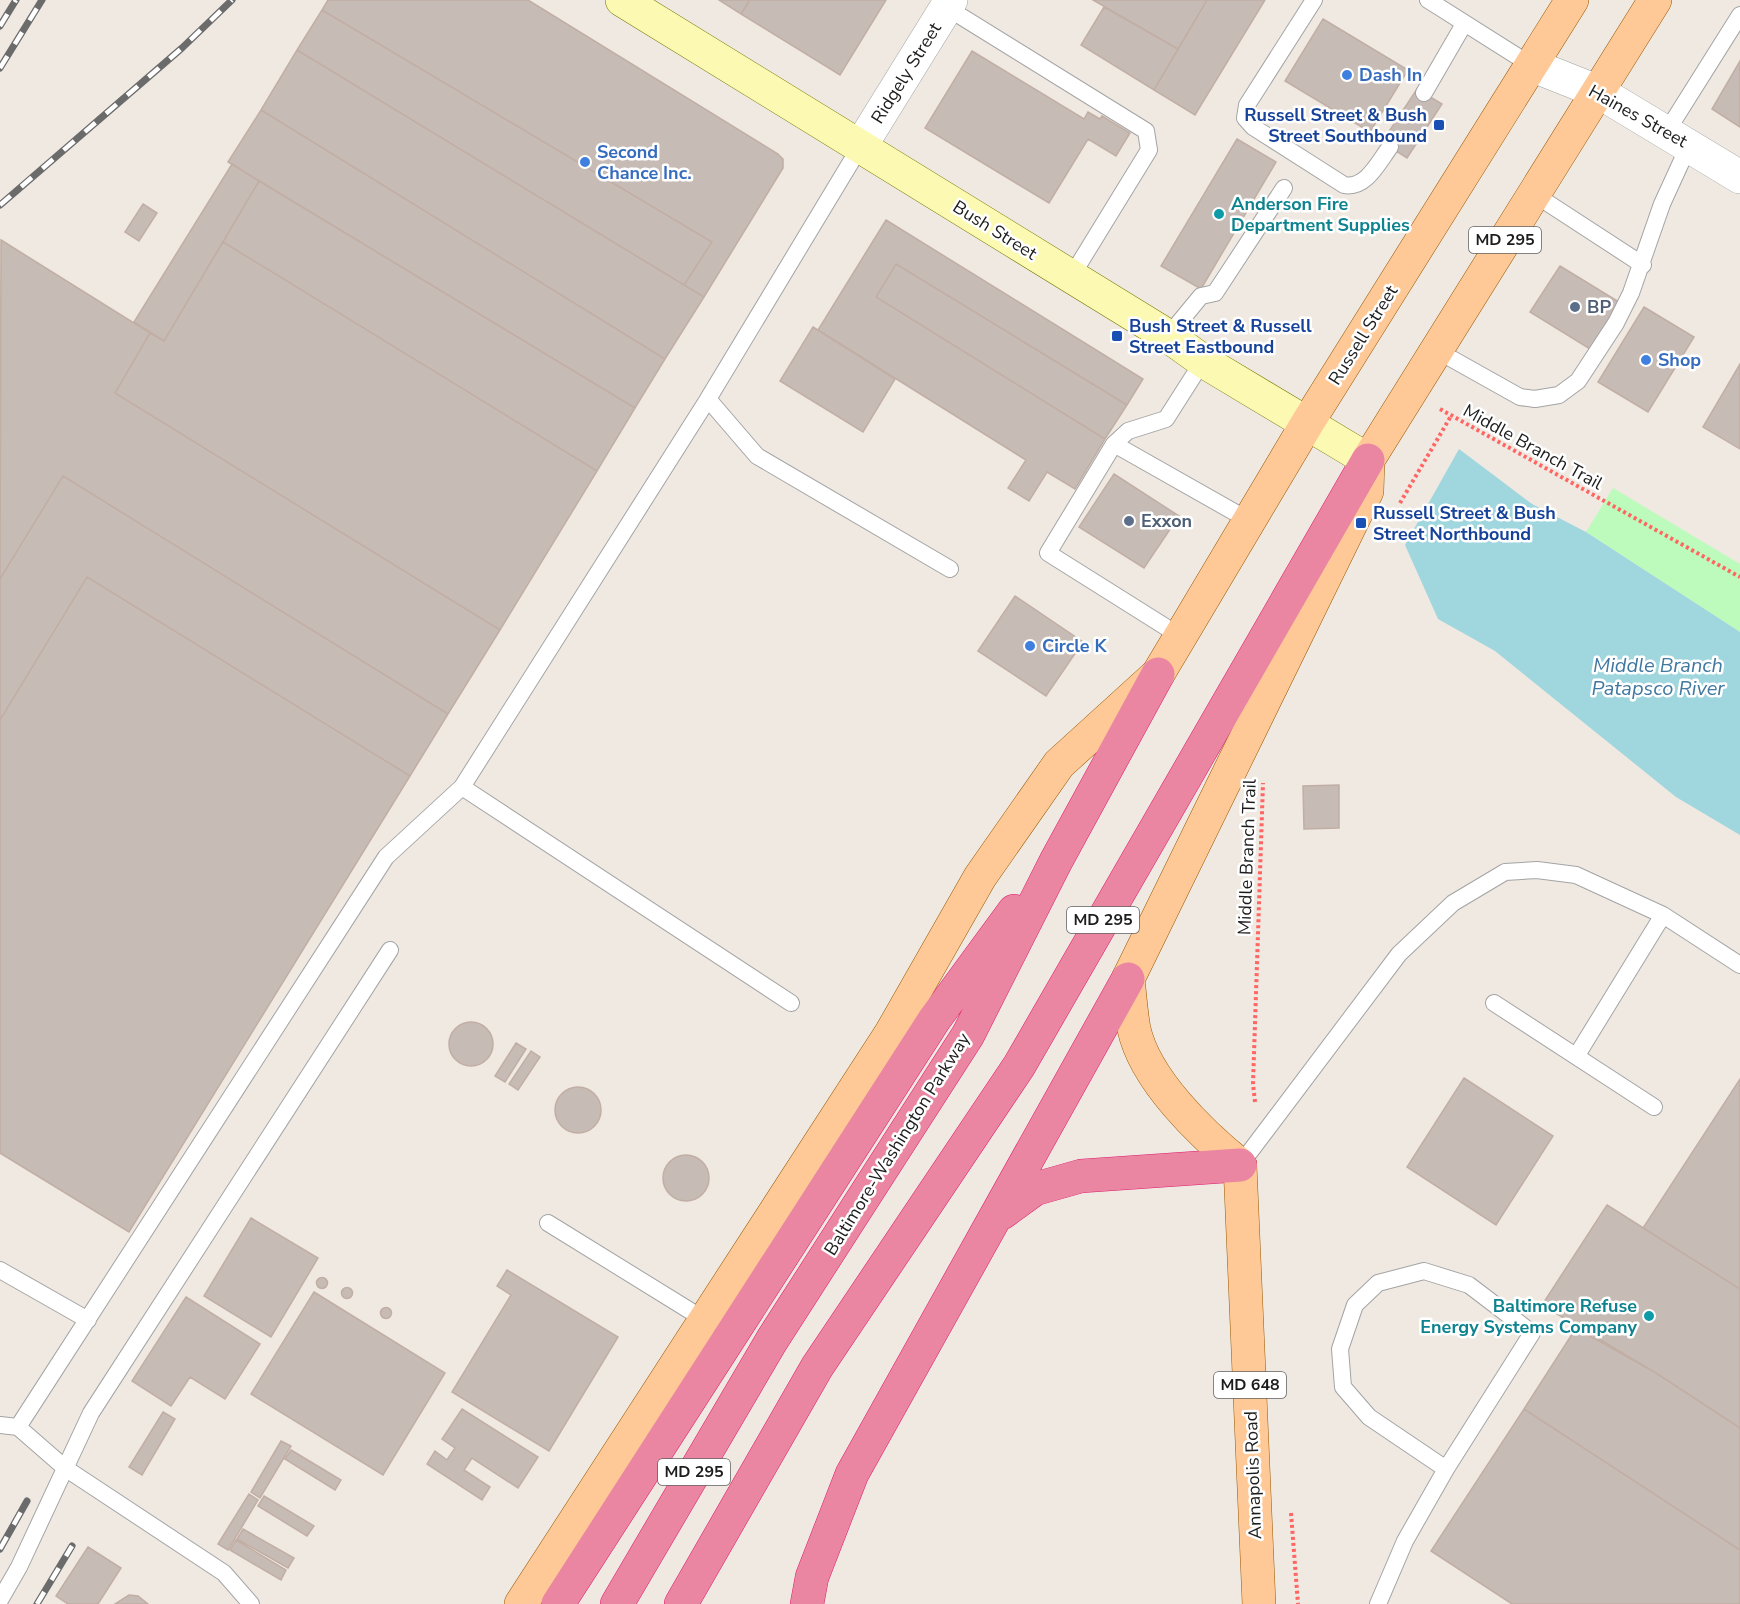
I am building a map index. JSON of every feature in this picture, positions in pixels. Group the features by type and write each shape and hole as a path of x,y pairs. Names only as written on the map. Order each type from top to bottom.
{"highway":[{"name":"MD 295","path":"681,1604 817,1367 1019,1066 1368,460"},
{"name":"Baltimore-Washington Parkway","path":"617,1604 772,1340 968,1035 1056,861 1158,674"},
{"path":"558,1604 742,1322 934,1020 1001,926 1056,861"},
{"path":"807,1604 812,1577 852,1474 1128,979"},
{"path":"996,1217 1035,1189 1081,1176 1250,1153"}],"main road":[{"name":"Russell Street","path":"521,1604 891,1033 980,877 1059,764 1158,674 1308,422 1572,0"},
{"name":"MD 295","path":"1368,460 1599,92 1654,0"},
{"path":"1250,1153 1200,1132 1173,1100 1149,1064 1134,1031 1128,979 1367,491 1368,460"},
{"name":"Annapolis Road","path":"1250,1153 1259,1604"}],"street":[{"name":"Bush Street","path":"622,0 1168,336 1203,361 1368,460"},
{"name":"Ridgely Street","path":"860,147 949,4"},
{"name":"Haines Street","path":"1531,65 1599,92 1740,177"}],"lane":[{"path":"1314,0 1247,105 1245,118 1253,127 1344,185 1351,186 1365,180 1390,147"},
{"path":"1428,0 1449,6 1464,24 1531,65"},
{"path":"949,4 991,34 1146,131 1149,150 1071,277"},
{"path":"1436,350 1520,397 1535,399 1559,395 1578,381 1616,323 1643,265 1662,204 1678,138 1740,15"},
{"path":"1424,93 1464,24"},
{"path":"18,1427 386,857 462,787 708,399 860,147"},
{"path":"1168,336 1201,296 1215,293 1284,188"},
{"path":"1534,194 1643,265"},
{"path":"1180,636 1048,553 1114,444 1128,431 1166,419 1203,361"},
{"path":"708,399 757,456 950,569"},
{"path":"1114,444 1250,521"},
{"path":"462,787 791,1003"},
{"path":"1250,1153 1399,954 1453,903 1505,872 1537,870 1576,875 1663,915 1740,965"},
{"path":"1577,1055 1663,915"},
{"path":"0,1600 19,1567 91,1413 390,950"},
{"path":"1494,1003 1654,1107"},
{"path":"548,1222 705,1320"},
{"path":"0,1270 88,1320"},
{"path":"1378,1604 1405,1541 1446,1469 1532,1333 1468,1285 1424,1270 1378,1283 1356,1305 1340,1349 1343,1387 1369,1417 1446,1469"},
{"path":"0,1425 18,1427 65,1468 224,1573 251,1604"}],"path":[{"path":"1437,407 1451,416"},
{"name":"Middle Branch Trail","path":"1398,507 1451,416 1740,577"},
{"name":"Middle Branch Trail","path":"1250,1153 1263,780"},
{"path":"1291,1508 1298,1604"}],"green space":[{"path":"1613,488 1740,564 1740,632 1586,532"}],"water":[{"name":"Middle Branch Patapsco River","path":"1459,449 1532,504 1586,532 1740,632 1740,835 1676,797 1495,651 1438,619 1405,545"}],"building":[{"path":"328,0 528,0 778,154 783,159 783,168 704,297 684,285 712,242 322,10"},
{"path":"719,0 750,0 741,14"},
{"path":"750,0 886,0 840,75 741,14"},
{"path":"1093,0 1207,0 1178,49"},
{"path":"1207,0 1265,0 1195,115 1154,90"},
{"path":"1104,7 1178,49 1154,90 1081,45"},
{"path":"322,10 712,242 684,285 297,50"},
{"name":"Dash In","path":"1323,19 1408,70 1370,132 1285,81"},
{"path":"297,50 704,297 665,359 261,110"},
{"path":"972,51 1084,119 1088,112 1100,119 1102,116 1130,133 1116,156 1088,139 1049,203 925,128"},
{"path":"1740,61 1740,127 1712,109"},
{"path":"1417,89 1442,104 1407,158 1382,142"},
{"path":"261,110 665,359 635,408 228,162"},
{"name":"Anderson Fire Department Supplies","path":"1237,139 1276,162 1201,289 1161,266"},
{"path":"232,164 259,181 164,341 134,322"},
{"path":"259,181 635,408 597,471 223,242"},
{"path":"143,204 157,213 139,241 125,232"},
{"path":"886,220 1143,379 1127,405 896,264 876,297 1105,439 1075,489 1047,472 1029,501 1008,488 1026,460 818,330"},
{"path":"1,240 150,333 115,393 500,630 448,714 63,476 0,579"},
{"path":"223,242 597,471 500,630 115,393 150,333 164,341"},
{"path":"896,264 1127,405 1105,439 876,297"},
{"name":"BP","path":"1560,266 1619,302 1590,349 1530,312"},
{"name":"Shop","path":"1644,307 1694,337 1648,412 1598,382"},
{"path":"813,327 895,379 863,432 780,381"},
{"path":"1740,364 1740,449 1703,427"},
{"name":"Exxon","path":"1114,474 1179,516 1144,568 1079,527"},
{"path":"63,476 448,714 410,776 87,577 0,720 0,579"},
{"path":"87,577 410,776 129,1232 0,1153 0,720"},
{"name":"Circle K","path":"1015,596 1083,642 1046,696 978,651"},
{"path":"1339,785 1339,828 1304,829 1303,786"},
{"path":"471,1022 480,1023 487,1028 492,1035 492,1053 487,1060 480,1065 471,1066 462,1065 455,1060 450,1053 449,1044 450,1035 455,1028 462,1023"},
{"path":"516,1043 526,1049 505,1082 495,1076"},
{"path":"531,1051 540,1057 518,1090 509,1084"},
{"path":"1464,1078 1553,1136 1496,1225 1407,1167"},
{"path":"1740,1079 1740,1289 1643,1228"},
{"path":"578,1087 594,1094 601,1110 594,1126 578,1133 562,1126 555,1110 562,1094"},
{"path":"686,1155 702,1162 709,1178 702,1194 686,1201 670,1194 663,1178 670,1162"},
{"name":"Baltimore Refuse Energy Systems Company","path":"1607,1205 1740,1289 1740,1428 1656,1373 1542,1305"},
{"path":"251,1218 318,1258 271,1337 204,1296"},
{"path":"507,1270 618,1337 549,1451 452,1392 511,1295 497,1286"},
{"path":"322,1278 326,1279 326,1287 322,1288 318,1287 317,1283 318,1279"},
{"path":"347,1288 351,1289 351,1297 347,1298 343,1297 342,1293 343,1289"},
{"path":"314,1292 445,1373 383,1475 251,1394"},
{"path":"186,1297 260,1344 225,1399 190,1377 171,1406 132,1381"},
{"path":"386,1308 390,1309 390,1317 386,1318 382,1317 381,1313 382,1309"},
{"path":"1576,1328 1656,1373 1740,1428 1740,1550 1524,1409"},
{"path":"462,1409 538,1457 518,1488 472,1458 464,1470 490,1487 482,1500 427,1464 435,1451 447,1460 455,1448 442,1439"},
{"path":"1524,1409 1740,1550 1740,1604 1512,1604 1431,1551"},
{"path":"163,1412 175,1419 142,1475 129,1467"},
{"path":"281,1441 291,1446 260,1498 251,1492"},
{"path":"291,1450 341,1480 335,1490 285,1459"},
{"path":"249,1494 258,1500 228,1550 218,1544"},
{"path":"264,1496 314,1526 307,1536 258,1506"},
{"path":"243,1529 294,1558 288,1568 237,1539"},
{"path":"236,1540 286,1570 281,1580 230,1550"},
{"path":"88,1547 121,1568 98,1604 68,1604 56,1596"},
{"path":"129,1595 138,1596 148,1604 115,1604"}],"railway":[{"path":"0,26 16,0"},
{"path":"0,68 42,0"},
{"path":"0,205 182,48 232,0"},
{"path":"0,1549 27,1501"},
{"path":"37,1604 72,1546"}],"place":[{"name":"Dash In","path":"1347,75"},
{"name":"Russell Street & Bush Street Southbound","path":"1439,125"},
{"name":"Second Chance Inc.","path":"585,162"},
{"name":"Anderson Fire Department Supplies","path":"1219,214"},
{"name":"BP","path":"1575,307"},
{"name":"Bush Street & Russell Street Eastbound","path":"1117,336"},
{"name":"Shop","path":"1646,360"},
{"name":"Exxon","path":"1129,521"},
{"name":"Russell Street & Bush Street Northbound","path":"1361,523"},
{"name":"Circle K","path":"1030,646"},
{"name":"Baltimore Refuse Energy Systems Company","path":"1649,1316"}]}
